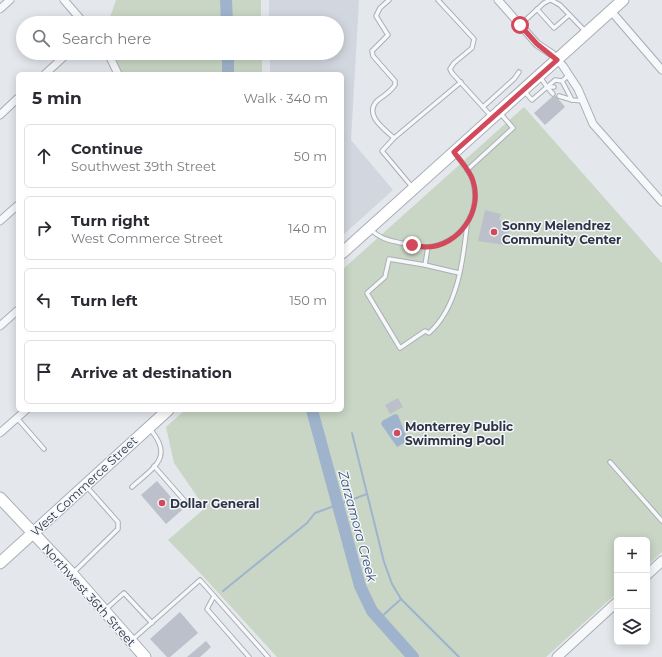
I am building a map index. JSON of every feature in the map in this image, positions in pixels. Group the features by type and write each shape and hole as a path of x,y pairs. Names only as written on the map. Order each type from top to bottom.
{"main road":[{"path":"344,251 623,0"},
{"name":"West Commerce Street","path":"0,563 166,412"},
{"name":"Northwest 36th Street","path":"0,498 72,574 145,657"}],"street":[{"path":"0,9 10,0"},
{"path":"64,0 78,16"},
{"path":"498,0 537,44 557,60 570,75 593,124 662,202"},
{"path":"611,11 662,70"},
{"path":"47,72 60,60"},
{"path":"111,60 117,72"},
{"path":"0,115 16,100"},
{"path":"0,221 16,207"},
{"path":"0,326 16,312"},
{"path":"0,433 24,412"},
{"path":"649,573 662,562"},
{"path":"557,657 614,605"}],"lane":[{"path":"389,0 380,8 376,16 388,35 372,51 373,56 395,81 395,85 374,104 371,110 372,116 394,138"},
{"path":"438,0 474,39 472,48 450,68 452,73 483,107 496,114 513,128 467,170"},
{"path":"520,25 544,3 550,0 560,5 586,33"},
{"path":"537,9 554,28 569,15"},
{"path":"483,107 514,79 519,72"},
{"path":"523,90 532,100 555,80 562,81 570,75"},
{"path":"539,76 553,94"},
{"path":"562,81 572,100"},
{"path":"414,188 382,151 394,138 461,82"},
{"path":"547,86 554,87"},
{"path":"560,88 566,89"},
{"path":"559,96 572,100 583,101"},
{"path":"454,152 473,181 475,200 472,214 467,225 459,273 450,304 435,328 429,333 425,331 400,348 367,293 385,277 389,259 459,273"},
{"path":"369,229 380,238 428,247 456,236 467,225"},
{"path":"425,265 428,247"},
{"path":"17,418 44,448"},
{"path":"132,487 160,461 161,448 159,440 148,427"},
{"path":"610,462 662,521"},
{"path":"154,466 190,507"},
{"path":"72,574 118,529 118,522 85,484"},
{"path":"131,641 200,580 268,657"},
{"path":"104,611 124,593 152,623"},
{"path":"214,596 208,609 250,657"}],"shaded area":[{"path":"269,0 359,0 351,140 393,190 344,234 344,72 270,72 270,60 344,60 344,16 269,16"}],"green space":[{"path":"116,0 261,0 261,16 110,16"},
{"path":"116,60 262,60 262,72 122,72"},
{"path":"524,107 662,263 662,552 650,563 650,537 614,537 614,596 546,657 277,657 168,540 205,508 174,463 166,427 183,412 344,412 344,268"}],"water":[{"path":"395,414 398,415 408,441 397,447 381,424 382,421"}],"building":[{"path":"556,96 565,107 545,125 534,113 552,97"},
{"name":"Sonny Melendrez Community Center","path":"485,210 501,214 499,220 511,223 505,245 478,241"},
{"path":"398,398 403,407 390,414 385,405"},
{"name":"Dollar General","path":"157,481 182,510 166,524 141,495"},
{"path":"180,612 198,633 170,657 167,657 150,639"},
{"path":"206,641 211,647 200,657 187,657"}],"waterway":[{"name":"Zarzamora Creek","path":"226,0 227,16"},
{"name":"Zarzamora Creek","path":"228,60 228,72"},
{"name":"Zarzamora Creek","path":"313,412 360,586 372,611 413,657"},
{"path":"352,433 384,562 392,584 401,599 459,657"},
{"path":"223,591 307,523 315,513 367,494"},
{"path":"379,619 401,599"}],"place":[{"name":"Sonny Melendrez Community Center","path":"494,232"},
{"name":"Monterrey Public Swimming Pool","path":"397,433"},
{"name":"Dollar General","path":"162,503"}],"route":[{"path":"412,245 428,247 444,242 456,236 467,225 472,214 475,200 473,181 454,152 557,60 552,54 537,44 520,25"}]}
